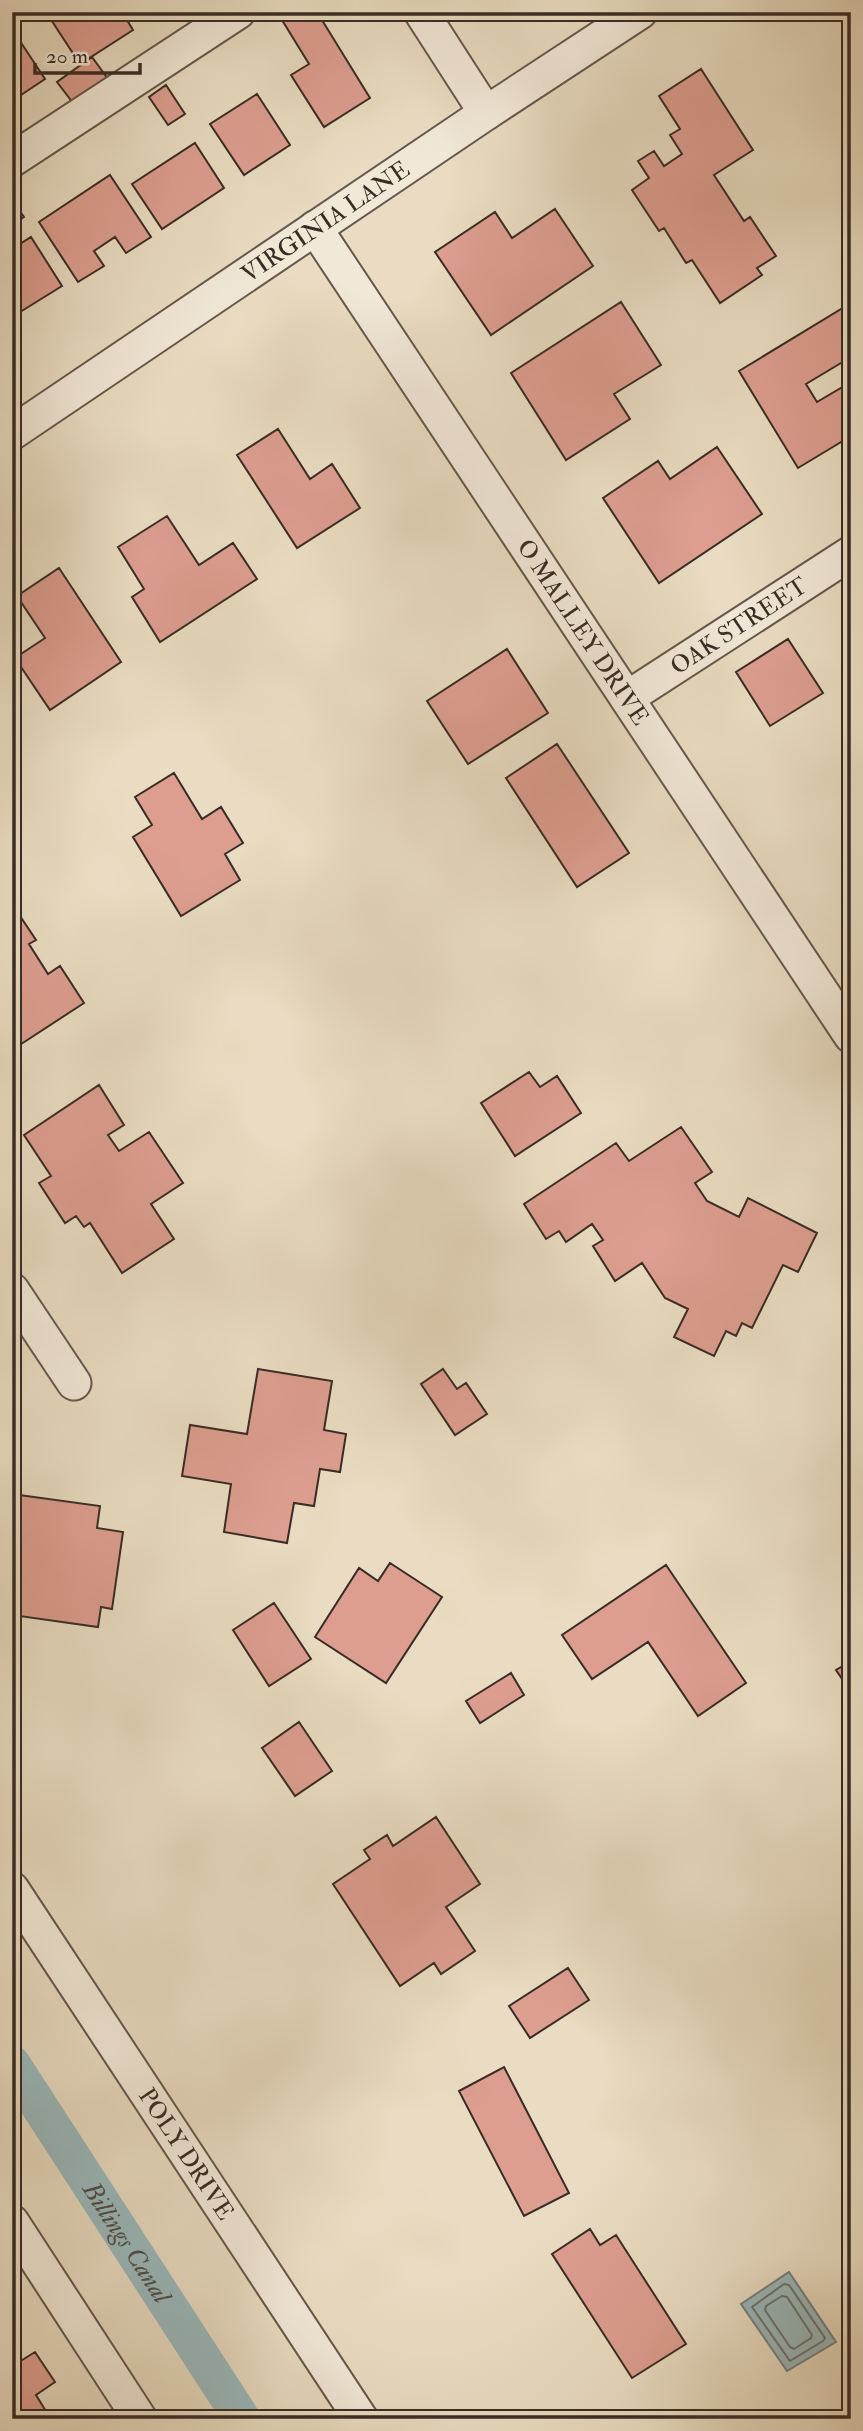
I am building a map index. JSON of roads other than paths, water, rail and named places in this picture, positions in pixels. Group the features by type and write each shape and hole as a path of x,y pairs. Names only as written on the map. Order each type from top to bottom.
{"street":[{"path":"12,160 238,12"},
{"path":"421,12 486,113"},
{"name":"VIRGINIA LANE","path":"12,433 640,12"},
{"name":"O MALLEY DRIVE","path":"315,228 851,1036"},
{"name":"OAK STREET","path":"627,698 851,553"},
{"path":"12,1290 74,1383"},
{"name":"POLY DRIVE","path":"12,1889 360,2419"},
{"path":"12,2222 140,2419"}],"water":[{"path":"789,2272 836,2342 787,2371 741,2304"}],"waterway":[{"name":"Billings Canal","path":"12,2064 242,2419"}]}
